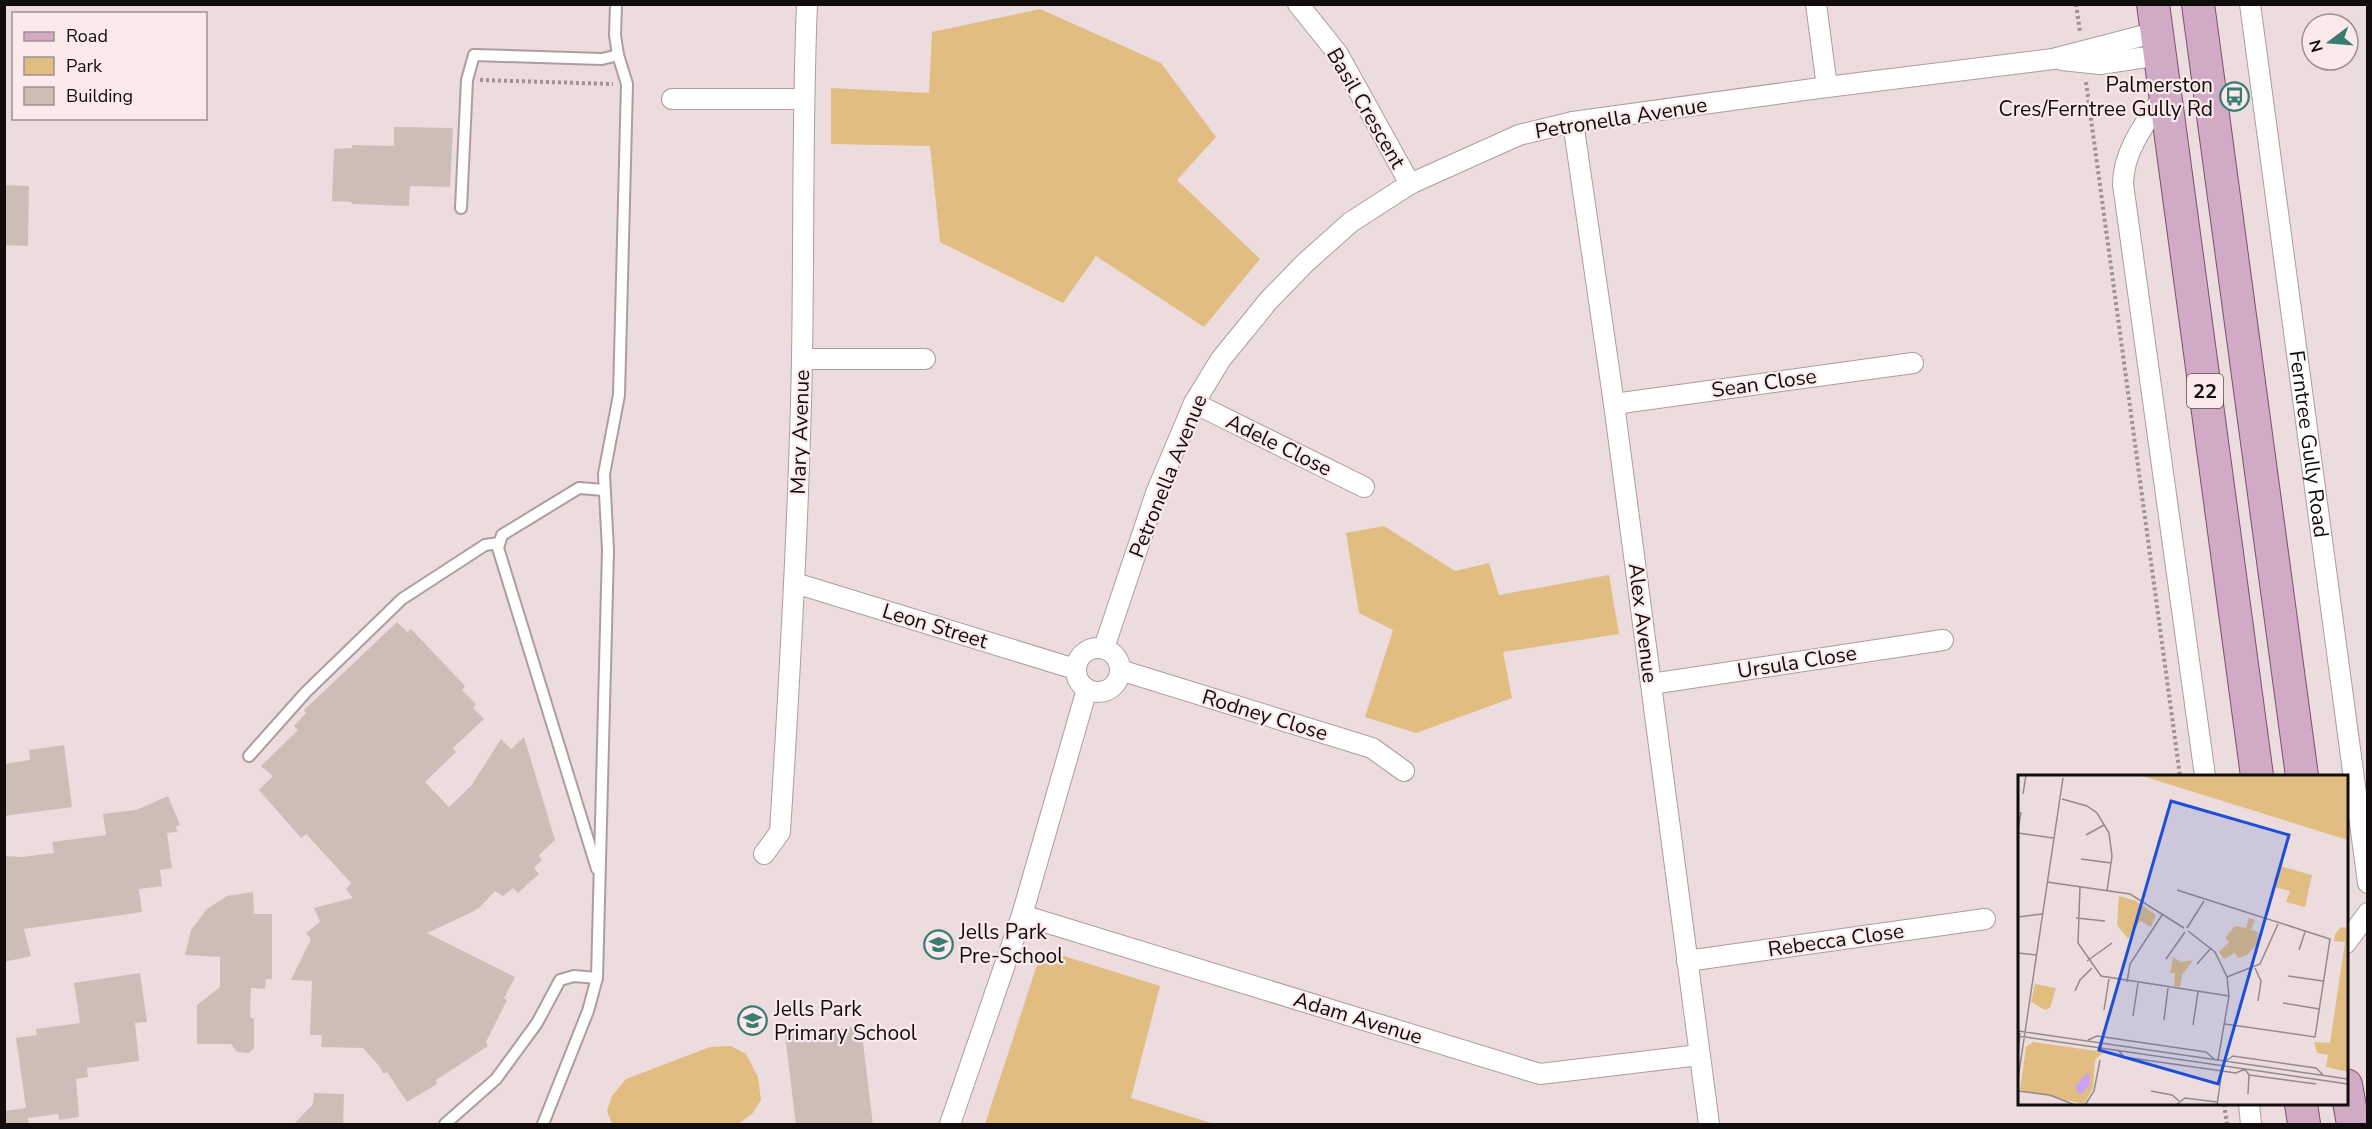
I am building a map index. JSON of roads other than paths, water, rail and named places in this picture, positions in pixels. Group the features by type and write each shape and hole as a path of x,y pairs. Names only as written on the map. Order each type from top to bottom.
{"main road":[{"name":"22","path":"2198,4 2302,775"},
{"name":"22","path":"2156,31 2257,775"},
{"path":"2156,31 2202,36"},
{"path":"2348,1096 2353,1125"},
{"path":"2301,1105 2304,1125"}],"street":[{"name":"Mary Avenue","path":"764,854 780,832 795,583 802,359 803,99 807,4"},
{"name":"Basil Crescent","path":"1298,4 1338,54 1410,184"},
{"path":"1816,4 1827,87"},
{"name":"Ferntree Gully Road","path":"2250,4 2366,854 2367,883"},
{"name":"Petronella Avenue","path":"1104,648 1156,493 1194,403 1221,359 1269,300 1305,262 1351,222 1410,184 1519,135 1573,122 2053,59 2083,56 2100,64 2156,31"},
{"path":"2165,94 2129,152 2123,174 2123,184 2205,775"},
{"path":"672,99 803,99"},
{"name":"Alex Avenue","path":"1573,122 1614,404 1709,1125"},
{"path":"802,359 925,359"},
{"name":"Sean Close","path":"1614,404 1913,363"},
{"name":"Adele Close","path":"1194,403 1364,487"},
{"name":"Leon Street","path":"795,583 1075,669"},
{"name":"Ursula Close","path":"1651,684 1943,640"},
{"path":"1104,648 1118,661 1120,670 1118,678 1108,689 1101,692 1087,689 1077,677 1075,669 1085,651 1104,648"},
{"name":"Rodney Close","path":"1120,670 1372,748 1404,771"},
{"path":"950,1125 1022,915 1087,689"},
{"path":"2348,940 2367,913"},
{"name":"Adam Avenue","path":"1022,915 1540,1074 1699,1055"},
{"name":"Rebecca Close","path":"1687,961 1985,919"},
{"path":"2249,1105 2252,1125"}],"lane":[{"path":"543,1125 588,1011 597,978 608,550 603,490 619,395 627,84 618,55 615,35 616,4"},
{"path":"461,208 467,80 474,55 602,59 618,55"},
{"path":"600,879 498,548 502,535 579,488 603,490"},
{"path":"249,756 306,692 402,599 485,545 499,543"},
{"path":"445,1125 496,1079 537,1023 560,980 574,976 597,978"}],"place":[{"name":"Palmerston Cres/Ferntree Gully Rd","path":"2234,97"},
{"name":"Jells Park Pre-School","path":"938,944"},
{"name":"Jells Park Primary School","path":"753,1021"}]}
